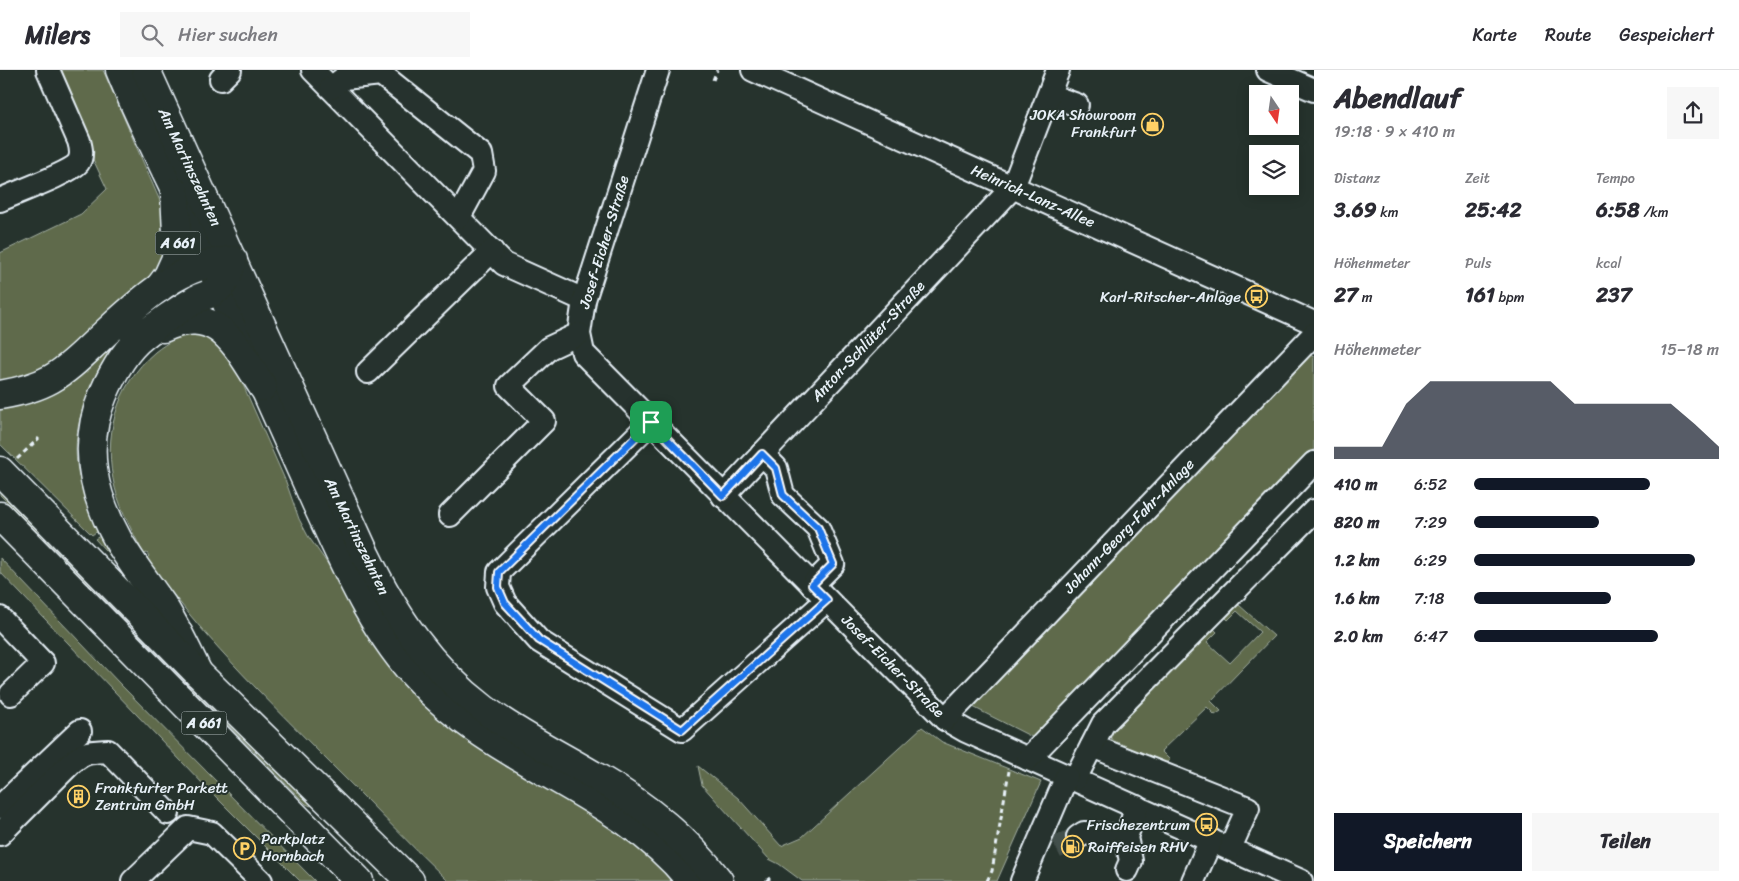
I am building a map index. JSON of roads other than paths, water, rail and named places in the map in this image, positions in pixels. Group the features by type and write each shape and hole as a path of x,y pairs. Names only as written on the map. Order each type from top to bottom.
{"main road":[{"name":"Am Martinszehnten","path":"120,70 199,240 221,262 252,306 383,592 416,642 441,671 485,710 523,736 640,804 672,830 698,855 719,881"},
{"name":"Am Martinszehnten","path":"146,70 221,262"},
{"name":"A 661","path":"158,289 168,276 178,254 176,192"},
{"name":"A 661","path":"0,395 33,387 51,379 79,358 133,308 158,289 182,274 221,262"},
{"path":"220,288 228,276 221,262"},
{"name":"Am Martinszehnten","path":"220,288 347,570 362,600 399,657 420,681 467,724 523,761 585,795 640,831 691,881"},
{"name":"A 661","path":"198,673 181,638 162,606 118,540 98,492 90,451 91,435 100,400 109,379 141,338 164,320 220,288"},
{"name":"A 661","path":"141,338 177,322 189,320 210,323 227,336 264,387"},
{"name":"A 661","path":"1,472 198,673 410,881"},
{"name":"A 661","path":"0,516 355,878"}],"street":[{"path":"0,200 72,168 81,158 79,141 48,70"},
{"path":"314,70 504,264 584,300"},
{"name":"Josef-Eicher-Straße","path":"658,70 584,300 579,334 583,353 945,719 1019,763 1071,778 1220,844 1260,872 1301,881"},
{"name":"Heinrich-Lanz-Allee","path":"753,70 1314,323"},
{"path":"1013,187 1050,95 1058,70"},
{"path":"1268,70 1314,90"},
{"path":"331,88 344,78 381,74 481,154 484,170 459,217"},
{"path":"1050,95 1078,105"},
{"name":"Anton-Schlüter-Straße","path":"723,496 1013,187"},
{"path":"368,372 492,251"},
{"path":"450,515 544,421 509,386 549,348 579,334"},
{"name":"Johann-Georg-Fahr-Anlage","path":"945,719 1314,334"},
{"path":"651,422 499,572 498,587 505,603 539,640 682,730 819,592 833,564 818,528 783,495 776,468 762,454"},
{"path":"1019,763 1314,463"},
{"path":"1022,881 1046,848 1071,778 1104,724 1314,511"},
{"path":"0,618 43,663 4,693"},
{"path":"0,807 80,731"},
{"path":"1092,746 1248,808 1193,881"},
{"path":"0,834 70,764 82,754 92,752 108,751 168,813"},
{"path":"1127,870 1131,861 1126,837 1137,807"},
{"path":"133,881 188,828 212,833 261,881"},
{"path":"1078,837 1084,833 1126,837"}],"tunnel":[{"path":"1056,848 1078,837"}],"place":[{"name":"JOKA Showroom Frankfurt","path":"1152,124"},
{"name":"Karl-Ritscher-Anlage","path":"1257,297"},
{"name":"Frankfurter Parkett Zentrum GmbH","path":"79,797"},
{"name":"Frischezentrum","path":"1206,825"},
{"name":"Raiffeisen RHV","path":"1072,847"},
{"name":"Parkplatz Hornbach","path":"245,848"}]}
